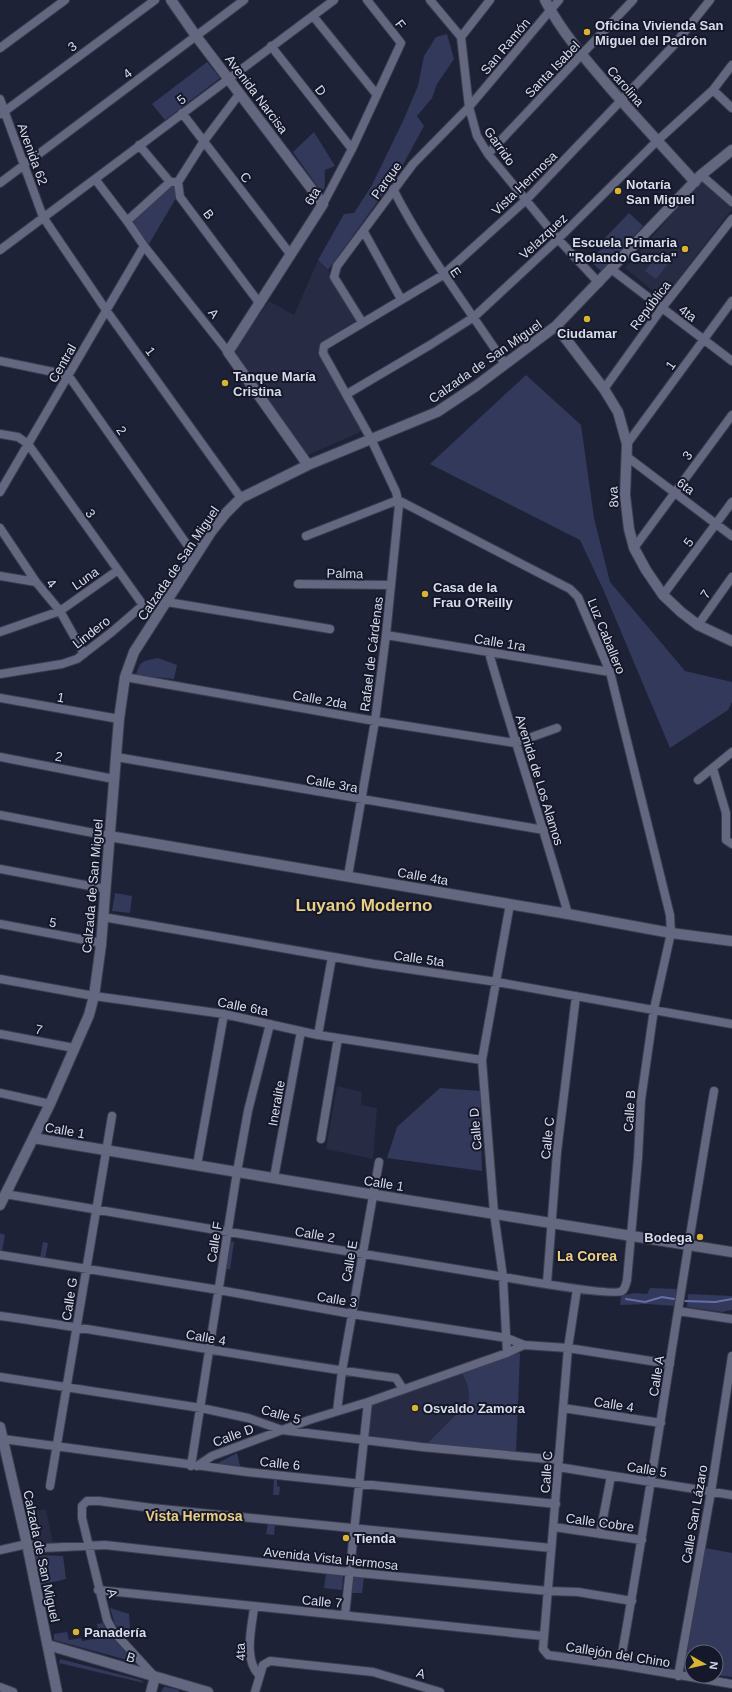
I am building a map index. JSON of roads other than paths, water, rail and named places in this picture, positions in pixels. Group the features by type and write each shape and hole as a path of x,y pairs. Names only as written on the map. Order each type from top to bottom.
{"main road":[{"name":"Avenida Narcisa","path":"171,0 196,36 240,92 323,204"},
{"name":"Carolina","path":"545,0 565,34 582,55 657,142 698,179"},
{"name":"Calzada de San Miguel","path":"0,1205 50,1104 89,1015 94,996 106,889 119,719 125,677 134,652 218,522 241,498 308,465 437,412 505,364 556,326 698,179 732,150"},
{"name":"6ta","path":"228,352 323,204"},
{"name":"8va","path":"556,326 604,389 618,412 627,444 626,495 629,529 634,548 646,570 663,595 698,625 732,641"},
{"name":"A","path":"228,352 308,465"},
{"name":"Calle 4ta","path":"109,836 348,876 671,933 732,941"},
{"name":"Calle 1","path":"33,1138 732,1252"},
{"name":"Calzada de San Miguel","path":"0,1427 27,1544 57,1692"},
{"name":"B","path":"48,1645 208,1692"},
{"path":"151,1692 155,1677"}],"street":[{"path":"0,48 65,0"},
{"name":"3","path":"2,113 154,0"},
{"name":"4","path":"0,183 244,0"},
{"name":"5","path":"0,250 334,0"},
{"name":"F","path":"368,0 401,44"},
{"path":"431,1 461,37 490,0"},
{"name":"San Ramón","path":"469,108 559,0"},
{"name":"Santa Isabel","path":"488,154 633,0"},
{"name":"Vista Hermosa","path":"347,394 323,353 324,346 443,275 526,200 674,45 710,0"},
{"path":"314,16 378,95"},
{"name":"Garrido","path":"461,37 469,108 476,136 488,154 558,239 599,283"},
{"name":"6ta","path":"323,204 352,149 401,44"},
{"name":"D","path":"271,46 352,149"},
{"name":"Velazquez","path":"347,394 474,317 558,239 657,142 713,90 732,66"},
{"path":"713,90 732,108"},
{"path":"127,221 174,182 240,92"},
{"name":"Avenida 62","path":"0,99 2,113 24,165 43,217"},
{"name":"Parque","path":"362,322 334,277 337,266 364,232 412,164 469,108"},
{"name":"C","path":"182,113 291,255"},
{"name":"B","path":"140,145 174,182 180,197 260,304"},
{"name":"A","path":"95,179 144,246 228,352"},
{"path":"698,179 732,202"},
{"name":"E","path":"393,189 402,208 443,275 474,317 505,364"},
{"name":"1","path":"43,217 106,310 241,498"},
{"name":"República","path":"604,389 662,308 732,218"},
{"path":"364,232 402,299"},
{"name":"Central","path":"0,492 144,246"},
{"name":"4ta","path":"611,269 732,361"},
{"name":"1","path":"627,444 732,301"},
{"path":"0,361 68,375"},
{"name":"2","path":"68,375 196,556"},
{"path":"347,394 371,439"},
{"name":"3","path":"634,548 732,415"},
{"path":"0,434 18,438 28,444"},
{"name":"Rafael de Cárdenas","path":"348,876 360,800 375,721 386,635 398,500 392,482 371,439"},
{"name":"3","path":"28,444 143,605 159,614"},
{"name":"6ta","path":"626,456 732,536"},
{"path":"306,536 398,500"},
{"name":"Luz Caballero","path":"398,500 570,589 578,597 610,672 670,915 671,933"},
{"name":"5","path":"663,595 732,502"},
{"name":"4","path":"0,528 36,582 60,610 84,654"},
{"name":"Luna","path":"0,632 60,610 118,570"},
{"path":"0,576 36,582"},
{"name":"7","path":"698,625 732,577"},
{"name":"Palma","path":"298,584 391,585"},
{"path":"167,602 330,629"},
{"name":"Lindero","path":"0,674 62,664 77,659 143,605"},
{"name":"Calle 1ra","path":"386,635 610,672"},
{"name":"Avenida de Los Alamos","path":"489,653 515,743 544,830 568,914"},
{"name":"Calle 2da","path":"125,677 375,721 515,743 557,728"},
{"name":"1","path":"0,698 119,719"},
{"path":"698,780 732,752"},
{"name":"2","path":"0,757 114,779"},
{"name":"Calle 3ra","path":"116,757 360,800 544,830"},
{"path":"713,769 726,813 726,840 732,844"},
{"path":"0,815 109,836"},
{"path":"0,870 106,889"},
{"name":"Calle D","path":"507,1353 503,1277 494,1214 482,1060 510,904"},
{"name":"Calle 5ta","path":"103,917 332,956 497,982 732,1024"},
{"name":"5","path":"0,924 101,943"},
{"name":"Calle B","path":"622,1292 625,1288 627,1280 638,1158 641,1100 654,1009 671,933"},
{"path":"318,1035 332,956"},
{"name":"Calle 6ta","path":"0,979 94,996 224,1014 318,1035 482,1060"},
{"name":"Calle C","path":"547,1283 559,1136 576,996"},
{"path":"197,1165 224,1014"},
{"name":"Calle F","path":"194,1466 218,1290 237,1172 248,1111 270,1024"},
{"name":"Ineralite","path":"274,1178 301,1031"},
{"name":"7","path":"0,1034 74,1048"},
{"path":"321,1139 338,1038"},
{"name":"Calle A","path":"620,1665 652,1482 688,1245 714,1091"},
{"path":"0,1093 50,1104"},
{"name":"Calle G","path":"50,1486 112,1116"},
{"name":"Calle E","path":"337,1411 342,1371 378,1162"},
{"name":"Calle 2","path":"5,1194 503,1277 614,1293 622,1292"},
{"name":"Calle 3","path":"0,1255 218,1290 352,1314 507,1338 524,1345 568,1348 670,1364"},
{"name":"Calle C","path":"548,1655 543,1649 543,1636 556,1504 568,1348 577,1288"},
{"path":"678,1311 732,1318"},
{"name":"Calle 4","path":"0,1316 77,1327 342,1371 396,1378 403,1389"},
{"name":"Calle D","path":"194,1466 212,1456 282,1430 368,1402 507,1353 524,1345"},
{"name":"Calle San Lázaro","path":"678,1676 711,1492 732,1356"},
{"name":"Calle 5","path":"0,1377 201,1408 248,1418 282,1430 559,1463 611,1476 732,1495"},
{"path":"345,1615 368,1402"},
{"name":"Calle 4","path":"563,1408 660,1424"},
{"name":"Calle 6","path":"4,1440 57,1446 194,1466 556,1504"},
{"path":"600,1534 611,1476"},
{"name":"A","path":"155,1677 109,1624 98,1590 81,1510 83,1504 88,1501 99,1501 152,1508 354,1527"},
{"path":"354,1527 551,1548"},
{"name":"Calle Cobre","path":"554,1527 642,1540"},
{"path":"0,1550 27,1544"},
{"name":"Avenida Vista Hermosa","path":"27,1544 43,1548 89,1546 135,1548 349,1572 548,1591 578,1592 632,1601"},
{"name":"Calle 7","path":"98,1590 543,1636"},
{"name":"4ta","path":"254,1607 250,1643 251,1663 259,1674 255,1692"},
{"name":"Callejón del Chino","path":"548,1655 620,1665 732,1684"},
{"name":"A","path":"259,1674 263,1665 267,1661 293,1663 373,1672 440,1692"},
{"path":"0,1687 13,1692"}],"waterway":[{"path":"626,1299 645,1302 662,1297 674,1299"},
{"path":"685,1301 715,1302 732,1299"}],"place":[{"name":"Oficina Vivienda San Miguel del Padrón","path":"587,32"},
{"name":"Notaría San Miguel","path":"618,191"},
{"name":"Escuela Primaria \"Rolando García\"","path":"685,249"},
{"name":"Ciudamar","path":"587,319"},
{"name":"Tanque María Cristina","path":"225,383"},
{"name":"Casa de la Frau O'Reilly","path":"425,594"},
{"name":"Bodega","path":"700,1237"},
{"name":"Osvaldo Zamora","path":"415,1408"},
{"name":"Tienda","path":"346,1538"},
{"name":"Panadería","path":"76,1632"}],"district":[{"name":"Luyanó Moderno","path":"364,905"},
{"name":"La Corea","path":"587,1256"},
{"name":"Vista Hermosa","path":"194,1516"}]}
